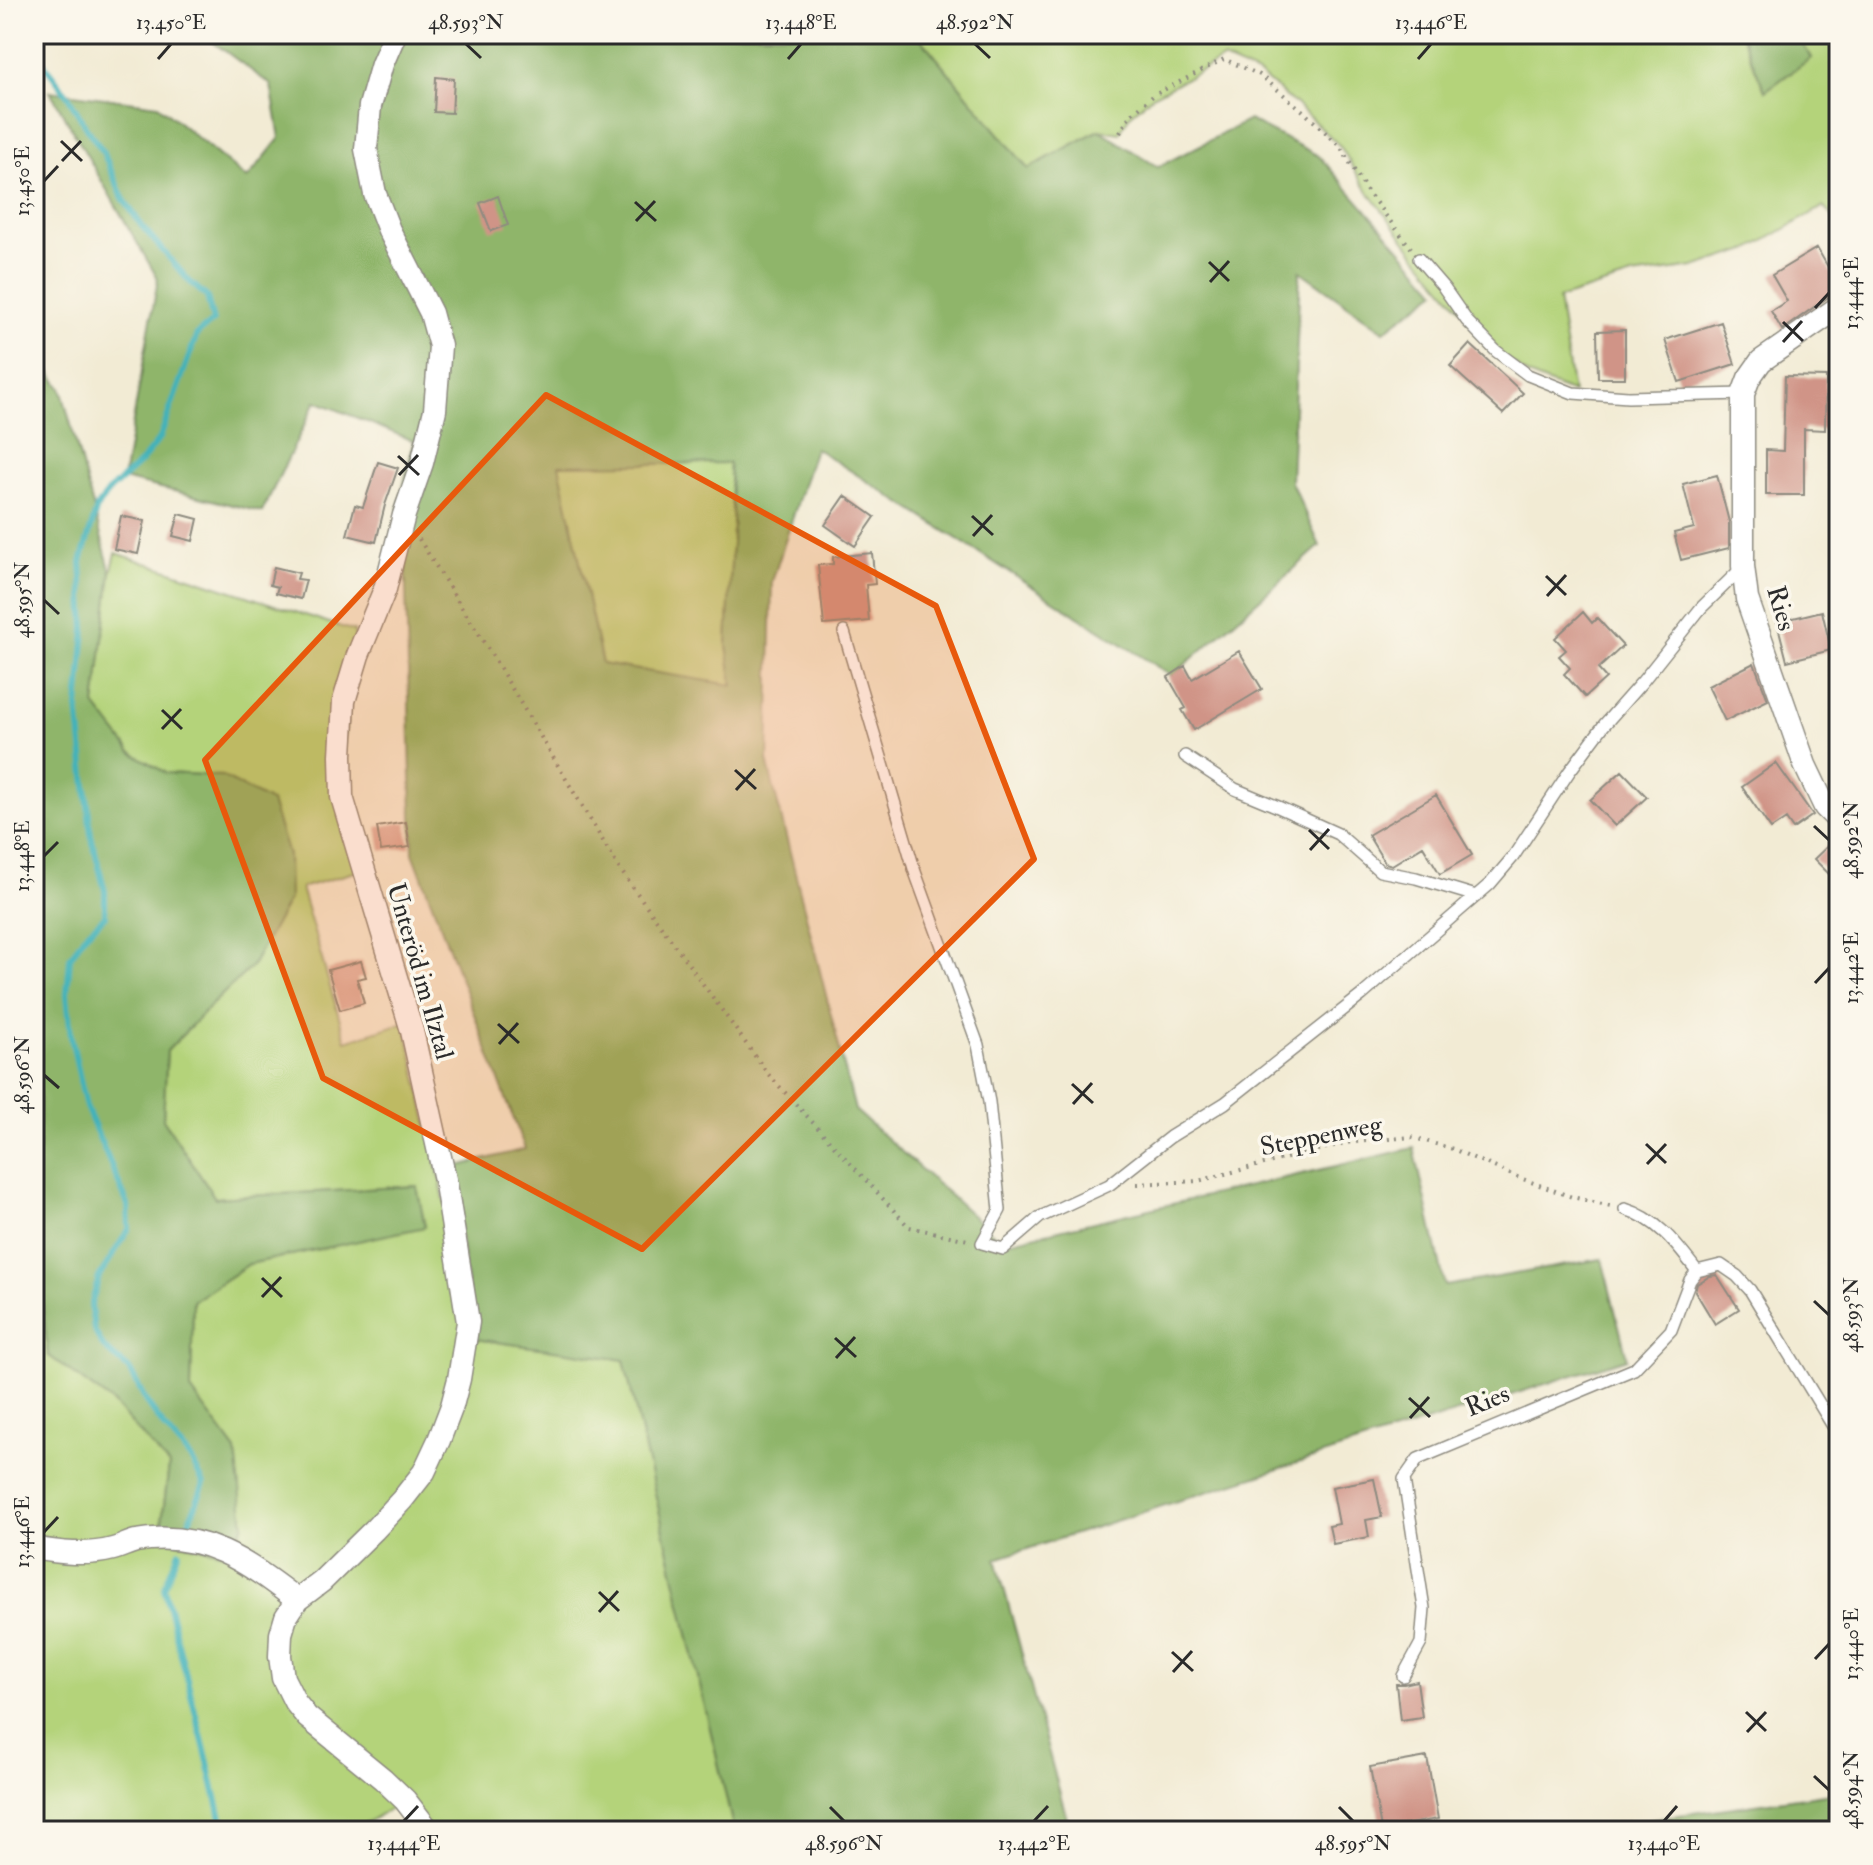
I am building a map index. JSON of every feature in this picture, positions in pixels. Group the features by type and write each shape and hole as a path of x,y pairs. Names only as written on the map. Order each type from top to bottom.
{"street":[{"name":"Unteröd im Ilztal","path":"395,34 382,64 370,106 366,149 375,194 389,230 431,313 440,346 435,410 422,463 404,515 385,589 358,655 344,701 342,797 412,1031 446,1184 468,1322 452,1406 424,1472 374,1530 322,1581 297,1600 286,1617 280,1656 283,1678 307,1717 405,1800 429,1831"},
{"name":"Ries","path":"1839,307 1761,361 1743,394 1743,566 1747,599 1805,765 1825,807 1839,821"},
{"path":"34,1548 59,1553 85,1553 133,1542 183,1538 229,1554 297,1600"}],"lane":[{"path":"34,84 38,112 34,152"},
{"path":"1419,259 1467,321 1496,351 1528,375 1573,393 1628,397 1743,394"},
{"path":"844,632 915,872 978,1045 989,1102 1000,1210 982,1243 1003,1249 1040,1217 1109,1185 1170,1137 1225,1103 1362,995 1490,884 1513,857 1604,725 1701,608 1743,566"},
{"path":"1185,756 1235,789 1338,834 1380,871 1476,896"},
{"path":"1625,1209 1645,1216 1656,1224 1697,1271 1721,1265 1737,1276 1750,1290 1839,1436"},
{"name":"Ries","path":"1403,1676 1421,1643 1424,1608 1404,1479 1418,1459 1634,1369 1671,1330 1690,1280 1697,1271"}],"path":[{"path":"1120,133 1130,115 1154,95 1224,59 1260,75 1340,146 1366,190 1419,259"},
{"path":"404,515 619,868 768,1074 909,1227 982,1243"},
{"name":"Steppenweg","path":"1109,1185 1198,1181 1345,1143 1411,1137 1453,1149 1572,1197 1625,1209"}],"highlighted area":[{"path":"546,395 936,606 1034,859 642,1249 323,1078 205,760"}],"green space":[{"path":"202,34 917,34 1028,169 1099,130 1158,167 1249,120 1319,156 1437,291 1384,331 1300,271 1291,482 1320,546 1172,676 815,448 772,582 768,765 855,1110 1003,1243 1414,1148 1445,1286 1602,1259 1627,1358 996,1559 1072,1831 734,1831 624,1360 475,1339 451,1168 525,1149 413,853 404,515 398,510 414,441 316,401 262,512 123,479 158,279 50,91 158,105 247,179 280,138 271,85","holes":["729,463 733,523 727,645 733,685 602,664 559,465"]},
{"path":"917,34 1741,34 1765,91 1811,58 1797,34 1839,34 1839,223 1823,207 1750,249 1694,267 1632,276 1558,299 1573,393 1528,375 1496,351 1419,259 1367,190 1340,146 1260,75 1223,59 1154,95 1130,115 1120,133 1099,130 1028,169"},
{"path":"1741,34 1797,34 1811,58 1765,91"},
{"path":"34,349 61,388 111,573 95,705 131,752 166,773 222,776 271,802 288,855 289,899 252,966 167,1051 163,1119 215,1198 417,1186 425,1227 249,1264 193,1301 191,1390 236,1451 244,1525 229,1554 160,1538 169,1465 112,1402 48,1355 36,1249 40,1099 34,1068"},
{"path":"729,462 733,523 727,645 733,686 602,664 558,465"},
{"path":"116,553 354,631 358,655 341,755 361,870 301,888 346,1041 405,1022 475,1339 624,1359 734,1831 429,1831 405,1800 352,1831 34,1831 34,1068 40,1099 36,1249 48,1355 112,1402 169,1465 160,1538 236,1451 191,1390 193,1301 249,1264 425,1226 416,1186 215,1198 163,1119 167,1051 252,966 289,899 222,776 166,773 131,752 95,705"},
{"path":"1839,1792 1839,1831 1568,1831"}],"building":[{"path":"436,77 454,79 452,113 434,112"},
{"path":"498,196 508,225 491,231 480,203"},
{"path":"1817,248 1839,286 1839,293 1831,295 1782,330 1771,311 1787,301 1772,275"},
{"path":"1721,322 1735,364 1679,382 1665,340"},
{"path":"1625,330 1625,378 1598,378 1597,331"},
{"path":"1470,344 1523,393 1503,414 1450,366"},
{"path":"1785,376 1826,377 1825,430 1804,429 1804,495 1766,495 1766,450 1783,451"},
{"path":"378,462 398,468 376,542 347,535 355,505 363,507"},
{"path":"1717,475 1729,522 1729,548 1681,560 1674,533 1694,528 1683,484"},
{"path":"845,496 875,517 855,546 825,525"},
{"path":"179,514 198,519 193,541 173,536"},
{"path":"121,516 145,521 138,554 114,549"},
{"path":"872,553 875,584 866,585 869,621 824,625 818,565 833,564 833,557"},
{"path":"274,567 299,573 297,579 306,580 301,599 276,593 278,587 270,585"},
{"path":"1822,611 1831,650 1787,661 1777,622"},
{"path":"1583,612 1592,623 1597,618 1623,646 1598,669 1606,678 1585,697 1564,674 1570,668 1559,656 1566,650 1555,638"},
{"path":"1239,651 1262,689 1194,730 1182,710 1186,708 1168,677 1185,666 1192,679"},
{"path":"1754,663 1768,700 1725,721 1708,686"},
{"path":"1776,763 1813,815 1793,829 1786,819 1771,829 1742,787"},
{"path":"1622,771 1647,797 1615,826 1590,800"},
{"path":"1436,795 1472,855 1440,874 1423,846 1392,865 1385,863 1368,835"},
{"path":"406,822 410,847 381,851 377,827"},
{"path":"1839,835 1839,884 1814,859"},
{"path":"361,961 366,977 357,979 364,1003 340,1010 328,970"},
{"path":"1717,1275 1739,1309 1715,1324 1695,1291 1697,1284"},
{"path":"1374,1479 1382,1517 1366,1520 1369,1537 1333,1544 1329,1526 1339,1524 1332,1487"},
{"path":"1417,1681 1422,1717 1400,1720 1396,1684"},
{"path":"1427,1757 1438,1819 1381,1829 1370,1767"}],"waterway":[{"path":"34,51 68,96 102,150 123,198 141,225 189,281 207,297 213,321 197,334 160,438 97,507 81,562 85,629 78,707 91,835 105,891 105,916 83,937 70,958 67,994 71,1037 86,1107 128,1205 129,1229 99,1277 91,1305 94,1330 104,1348 130,1370 147,1403 190,1457 204,1484 189,1522"},
{"path":"179,1551 164,1588 224,1831"}]}
